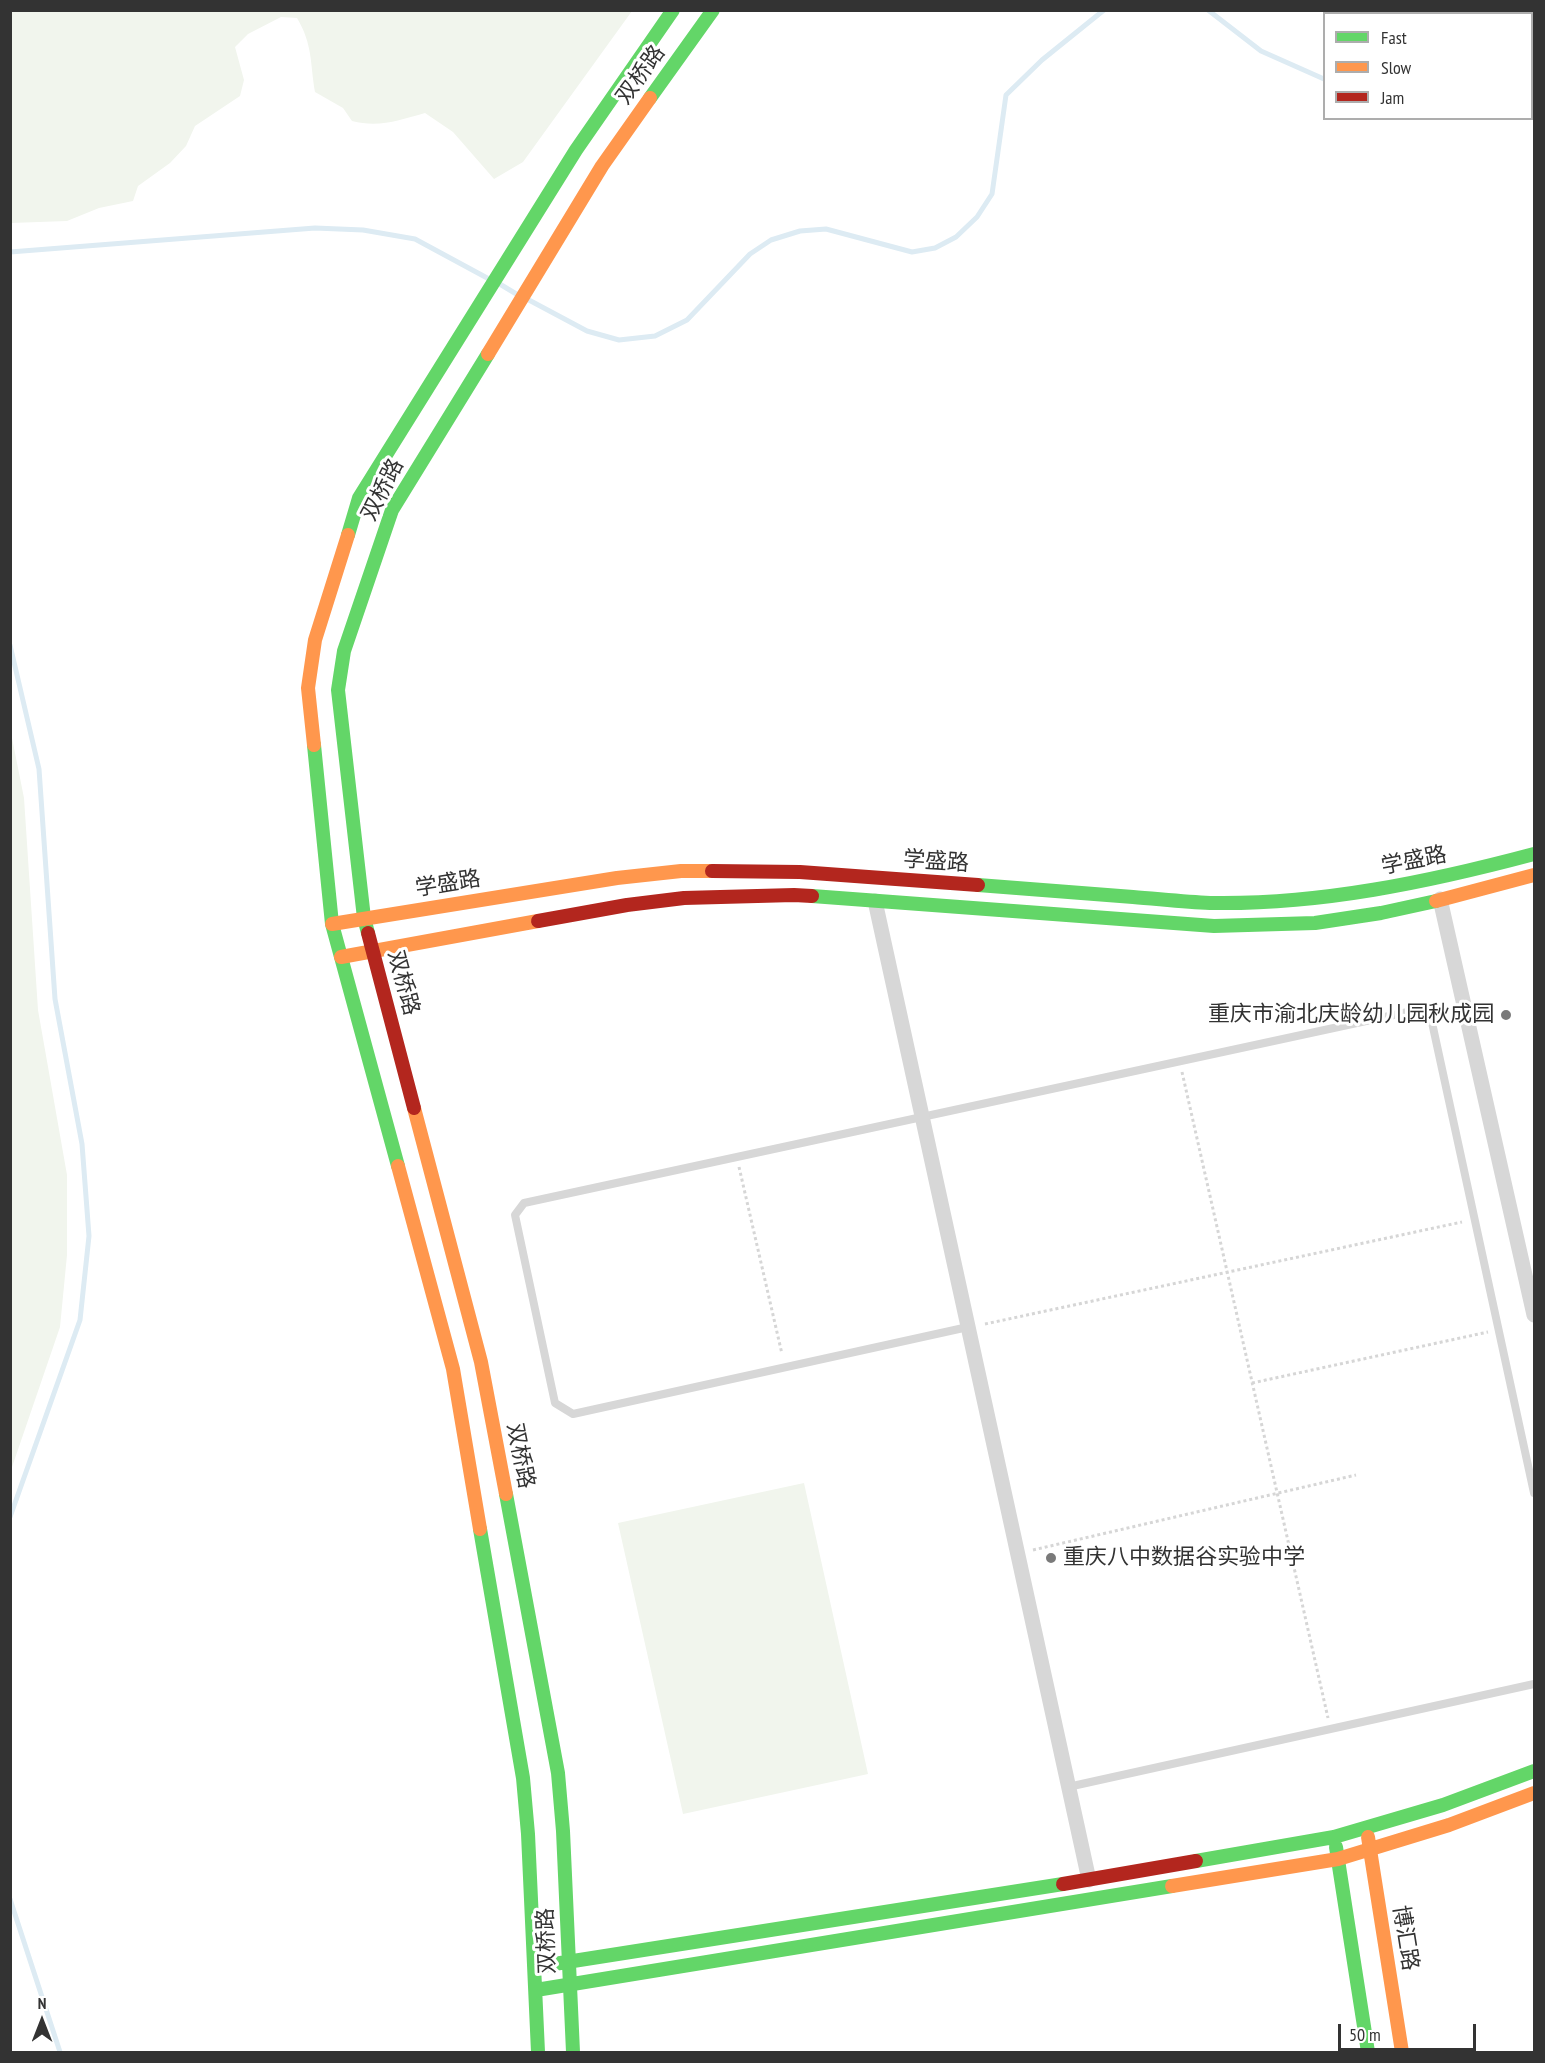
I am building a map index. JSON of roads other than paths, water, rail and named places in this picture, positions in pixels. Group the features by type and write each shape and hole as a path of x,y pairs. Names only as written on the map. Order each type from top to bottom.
{"main road":[{"name":"双桥路","path":"538,2052 528,1834 523,1778 453,1369 332,924 308,688 315,640 359,498 576,150 673,10"},
{"name":"双桥路","path":"573,2052 563,1831 558,1773 481,1362 364,918 338,690 344,651 392,510 602,166 713,10"},
{"name":"学盛路","path":"332,924 617,878 681,871 800,872 1210,903 1264,903 1327,898 1405,884 1478,870 1534,854"},
{"name":"学盛路","path":"341,957 627,905 684,898 794,895 1214,927 1265,926 1329,921 1440,899 1534,875"},
{"path":"535,1967 1089,1880 1334,1837 1443,1805 1534,1771"},
{"path":"536,1990 1338,1859 1449,1825 1534,1792"},
{"name":"博汇路","path":"1367,1829 1402,2052"},
{"path":"1334,1837 1368,2052"}],"street":[{"path":"1440,899 1534,1315"},
{"path":"875,901 1089,1880"}],"lane":[{"path":"968,1328 573,1414 555,1403 515,1215 524,1203 1417,1010 1431,1018 1534,1493"},
{"path":"1068,1787 1534,1684"}],"waterway":[{"path":"527,299 587,331 619,340 655,336 687,320 750,254 771,240 800,231 826,229 912,252 935,248 956,237 977,217 992,194 1006,95 1042,60 1104,10"},
{"path":"1208,10 1261,51 1323,79"},
{"path":"10,252 315,228 363,230 415,239 489,279"},
{"path":"498,283 518,295"},
{"path":"10,645 39,769 55,999 82,1144 89,1236 80,1320 10,1517"},
{"path":"10,1899 60,2052"}],"place":[{"name":"重庆市渝北庆龄幼儿园秋成园","path":"1506,1015"},
{"name":"重庆八中数据谷实验中学","path":"1051,1558"}]}
